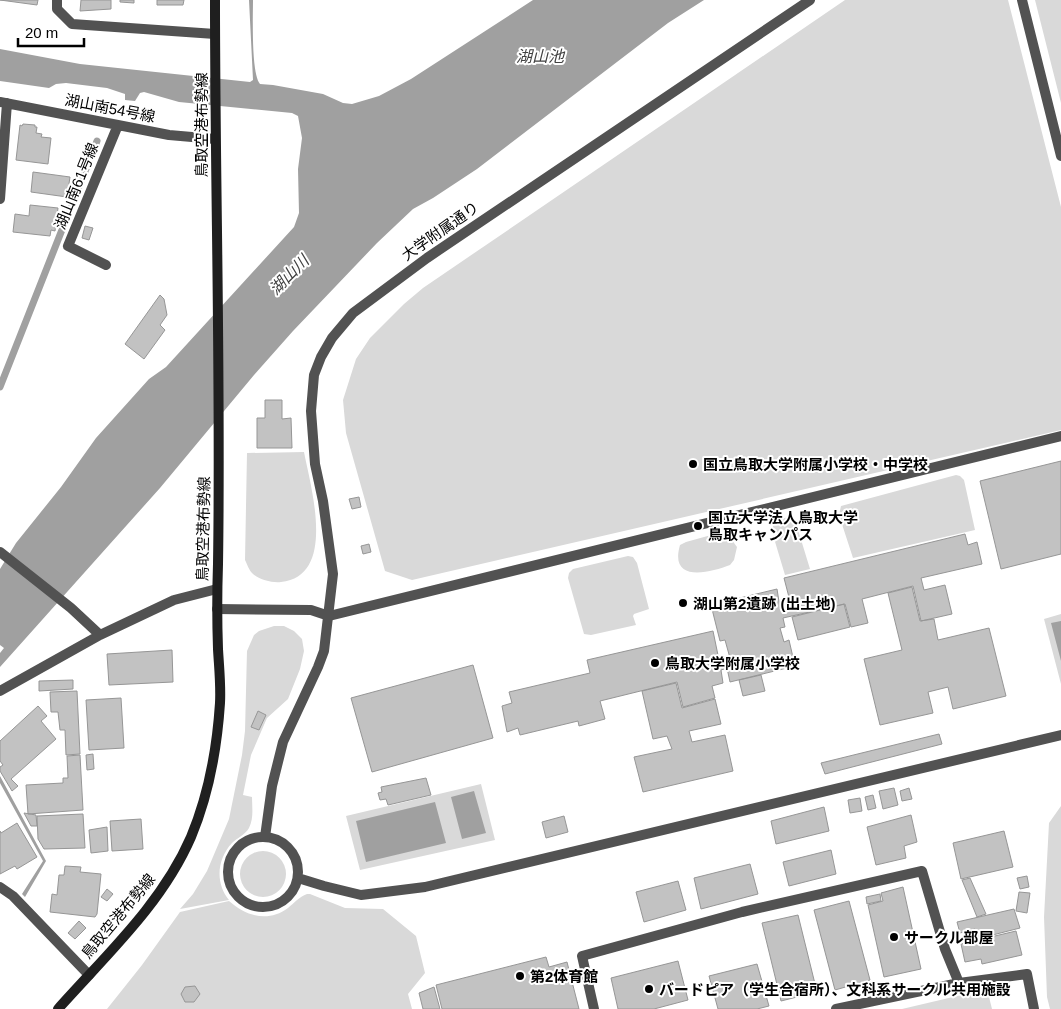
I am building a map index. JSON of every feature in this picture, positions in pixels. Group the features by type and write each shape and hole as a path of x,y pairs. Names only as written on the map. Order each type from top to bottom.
{"main road":[{"name":"鳥取空港布勢線","path":"58,1009 147,911 171,877 190,838 205,800 212,768 220,701 217,608 220,445 215,135 215,0"}],"street":[{"path":"57,0 57,9 72,24 215,34"},
{"name":"大学附属通り","path":"265,837 272,786 283,742 324,651 333,574 312,434 312,392 314,375 321,357 341,325 368,301 427,258 810,0"},
{"path":"1022,0 1061,156"},
{"path":"0,199 3,103"},
{"name":"湖山南54号線","path":"3,103 169,135 215,135"},
{"name":"湖山南61号線","path":"106,265 68,246 118,125"},
{"path":"217,608 311,610 329,616 1061,436"},
{"path":"0,552 71,608 100,635"},
{"path":"0,691 100,635 174,600 217,589"},
{"path":"298,878 362,895 425,887 1061,735"},
{"path":"265,837 272,838 283,843 292,852 297,863 298,878 296,887 289,897 280,904 258,908 247,904 231,888 228,866 232,855 239,846 248,840 265,837"},
{"path":"594,1009 582,956 742,912 922,871 945,949 959,982"},
{"path":"0,887 13,896 89,974"},
{"path":"836,1009 959,982 1027,974 1034,1009"}],"shaded area":[{"path":"845,0 1008,0 1061,207 1061,430 412,580 385,571 346,433 343,400 356,359 370,338 423,288"},
{"path":"1035,0 1061,0 1061,103"},
{"path":"304,452 315,507 315,548 309,564 298,576 281,582 258,578 249,569 245,560 247,453"},
{"path":"956,475 964,480 975,530 853,558 839,515 841,506"},
{"path":"788,517 795,520 810,569 785,575 773,535 773,523"},
{"path":"722,532 729,536 737,547 734,560 730,565 712,571 693,572 685,570 680,565 678,557 680,545"},
{"path":"628,556 633,557 637,563 649,609 634,614 636,625 591,635 584,634 568,578 569,573 573,569"},
{"path":"1061,614 1061,684 1044,619"},
{"path":"274,626 284,626 294,631 302,639 304,651 300,669 288,699 267,718 251,755 243,795 252,797 251,824 245,833 227,849 221,864 221,886 229,900 180,909 193,894 207,871 229,819 245,731 247,651 254,635 259,631"},
{"path":"481,784 495,840 360,870 346,816"},
{"path":"1061,806 1061,1009 1050,1009 1047,997 1044,917 1049,823"},
{"path":"258,851 268,851 282,861 286,874 282,887 276,893 268,897 258,897 244,887 240,879 240,869 250,855"},
{"path":"307,894 345,908 383,909 416,936 425,973 408,994 412,1009 107,1009 142,965 180,912 229,901 250,914 257,916 273,915 280,913"},
{"path":"987,989 992,1009 902,1009"}],"water":[{"path":"249,0 253,0 255,69 260,84 323,94 343,103 352,104 379,96 411,79 533,0 704,0 668,23 477,169 413,209 377,243 293,331 160,488 0,667 0,653 4,648 0,645 0,569 16,543 61,487 96,438 149,379 166,367 294,227 299,213 298,169 302,138 298,116 292,113 179,102 144,92 140,93 135,101 125,100 125,94 107,88 66,83 56,84 49,88 0,81 0,49 80,64 250,82 253,80"},
{"path":"1061,621 1061,661 1051,623"},
{"path":"0,776 46,861 25,897 22,894 43,861 0,783"},
{"path":"474,791 486,833 462,839 451,797"},
{"path":"435,802 446,843 366,862 356,821"}],"building":[{"path":"0,0 38,0 37,5"},
{"path":"81,0 111,0 111,9 80,11"},
{"path":"120,0 134,0 134,3 120,2"},
{"path":"157,0 184,0 183,5 157,5"},
{"path":"23,124 35,125 37,127 36,133 42,134 41,137 51,138 48,164 16,160 20,125 22,126"},
{"path":"33,172 70,177 67,197 31,192"},
{"path":"30,205 58,208 55,231 51,230 50,236 13,232 15,214 29,216"},
{"path":"85,226 93,228 89,240 82,238"},
{"path":"160,295 164,299 167,315 160,325 165,330 144,359 125,344"},
{"path":"265,400 282,400 282,419 291,418 292,448 257,448 257,418 265,418"},
{"path":"1061,461 1061,554 1001,569 980,481"},
{"path":"359,497 361,507 352,509 349,499"},
{"path":"965,534 968,545 977,542 982,564 921,578 924,590 945,585 952,614 921,621 913,586 862,599 868,623 851,627 845,604 783,618 785,627 780,628 784,642 789,640 795,666 730,682 727,668 721,670 723,683 712,686 715,698 683,707 677,682 600,701 605,719 579,726 578,721 520,735 518,728 507,732 502,706 512,703 509,692 590,673 587,660 713,631 719,660 730,658 725,640 720,641 711,605 777,589 780,608 791,605 784,578"},
{"path":"369,544 371,552 363,554 361,546"},
{"path":"912,587 920,621 934,619 938,640 989,628 1006,696 953,709 948,687 928,692 933,713 880,725 864,659 902,650 888,593"},
{"path":"844,604 850,627 798,640 792,617"},
{"path":"172,650 173,682 109,685 107,654"},
{"path":"473,665 493,738 372,772 351,698"},
{"path":"761,675 765,691 743,696 739,680"},
{"path":"73,680 73,689 39,691 39,681"},
{"path":"676,683 682,708 715,699 721,724 689,731 692,742 725,735 733,771 643,792 634,757 672,749 667,736 653,739 642,691"},
{"path":"77,691 80,754 66,755 65,730 60,730 58,712 51,712 50,692"},
{"path":"121,698 124,748 89,750 86,700"},
{"path":"38,706 47,716 41,721 56,739 11,779 18,786 12,791 0,771 0,767 3,765 0,761 0,741"},
{"path":"258,711 266,715 259,730 251,727"},
{"path":"939,734 942,744 825,774 821,763"},
{"path":"93,754 94,769 87,770 86,755"},
{"path":"80,755 83,810 28,814 26,785 63,783 63,778 68,778 67,756"},
{"path":"426,778 431,795 388,805 386,799 380,800 378,793 382,792 381,787"},
{"path":"894,788 898,805 883,809 879,791"},
{"path":"909,788 912,799 902,801 900,791"},
{"path":"873,795 876,808 868,810 865,797"},
{"path":"860,798 862,811 850,813 848,800"},
{"path":"824,807 829,831 776,844 771,821"},
{"path":"24,813 36,815 37,826 31,826"},
{"path":"83,814 85,848 44,849 38,839 37,816"},
{"path":"911,815 917,842 904,846 906,858 876,865 867,827"},
{"path":"564,816 568,832 546,838 542,822"},
{"path":"141,819 143,849 112,851 110,821"},
{"path":"17,823 37,857 17,869 15,866 0,874 0,831 1,833"},
{"path":"107,827 108,851 91,853 89,830"},
{"path":"1004,831 1013,867 961,879 953,843"},
{"path":"831,850 836,874 789,886 783,862"},
{"path":"750,864 758,894 701,909 694,878"},
{"path":"65,866 81,867 80,872 101,874 97,914 95,917 50,912 52,894 57,895 59,875 64,875"},
{"path":"1027,876 1029,887 1020,889 1017,878"},
{"path":"970,878 986,914 977,917 962,880"},
{"path":"678,881 686,910 644,922 636,892"},
{"name":"サークル部屋","path":"903,887 921,969 884,977 868,905 883,901 881,893"},
{"path":"107,889 113,894 107,901 101,897"},
{"path":"1019,892 1030,893 1027,913 1016,911"},
{"path":"880,894 881,901 867,904 866,897"},
{"name":"サークル部屋","path":"849,901 870,980 835,990 814,910"},
{"path":"1014,909 1020,928 977,939 975,929 960,933 957,922"},
{"path":"798,915 817,992 781,1001 762,923"},
{"path":"79,921 86,928 75,939 68,933"},
{"path":"1016,931 1022,955 982,964 981,959 965,962 961,944"},
{"name":"第2体育館","path":"546,957 549,967 567,962 579,1009 442,1009 436,985"},
{"name":"バードピア（学生合宿所）、文科系サークル共用施設","path":"678,961 688,1000 654,1009 618,1009 611,978"},
{"path":"757,964 769,1006 757,1009 718,1009 709,976"},
{"path":"195,986 200,994 194,1002 185,1002 181,994 185,987"},
{"path":"434,987 440,1009 423,1009 419,993"}],"waterway":[{"path":"0,387 97,141"}],"place":[{"name":"国立鳥取大学附属小学校・中学校","path":"693,464"},
{"name":"国立大学法人鳥取大学 鳥取キャンパス","path":"698,526"},
{"name":"湖山第2遺跡 (出土地)","path":"683,603"},
{"name":"鳥取大学附属小学校","path":"655,663"},
{"name":"サークル部屋","path":"894,937"},
{"name":"第2体育館","path":"520,976"},
{"name":"バードピア（学生合宿所）、文科系サークル共用施設","path":"649,989"}],"water label":[{"name":"湖山池","path":"540,56"},
{"name":"湖山川","path":"289,275"}]}
